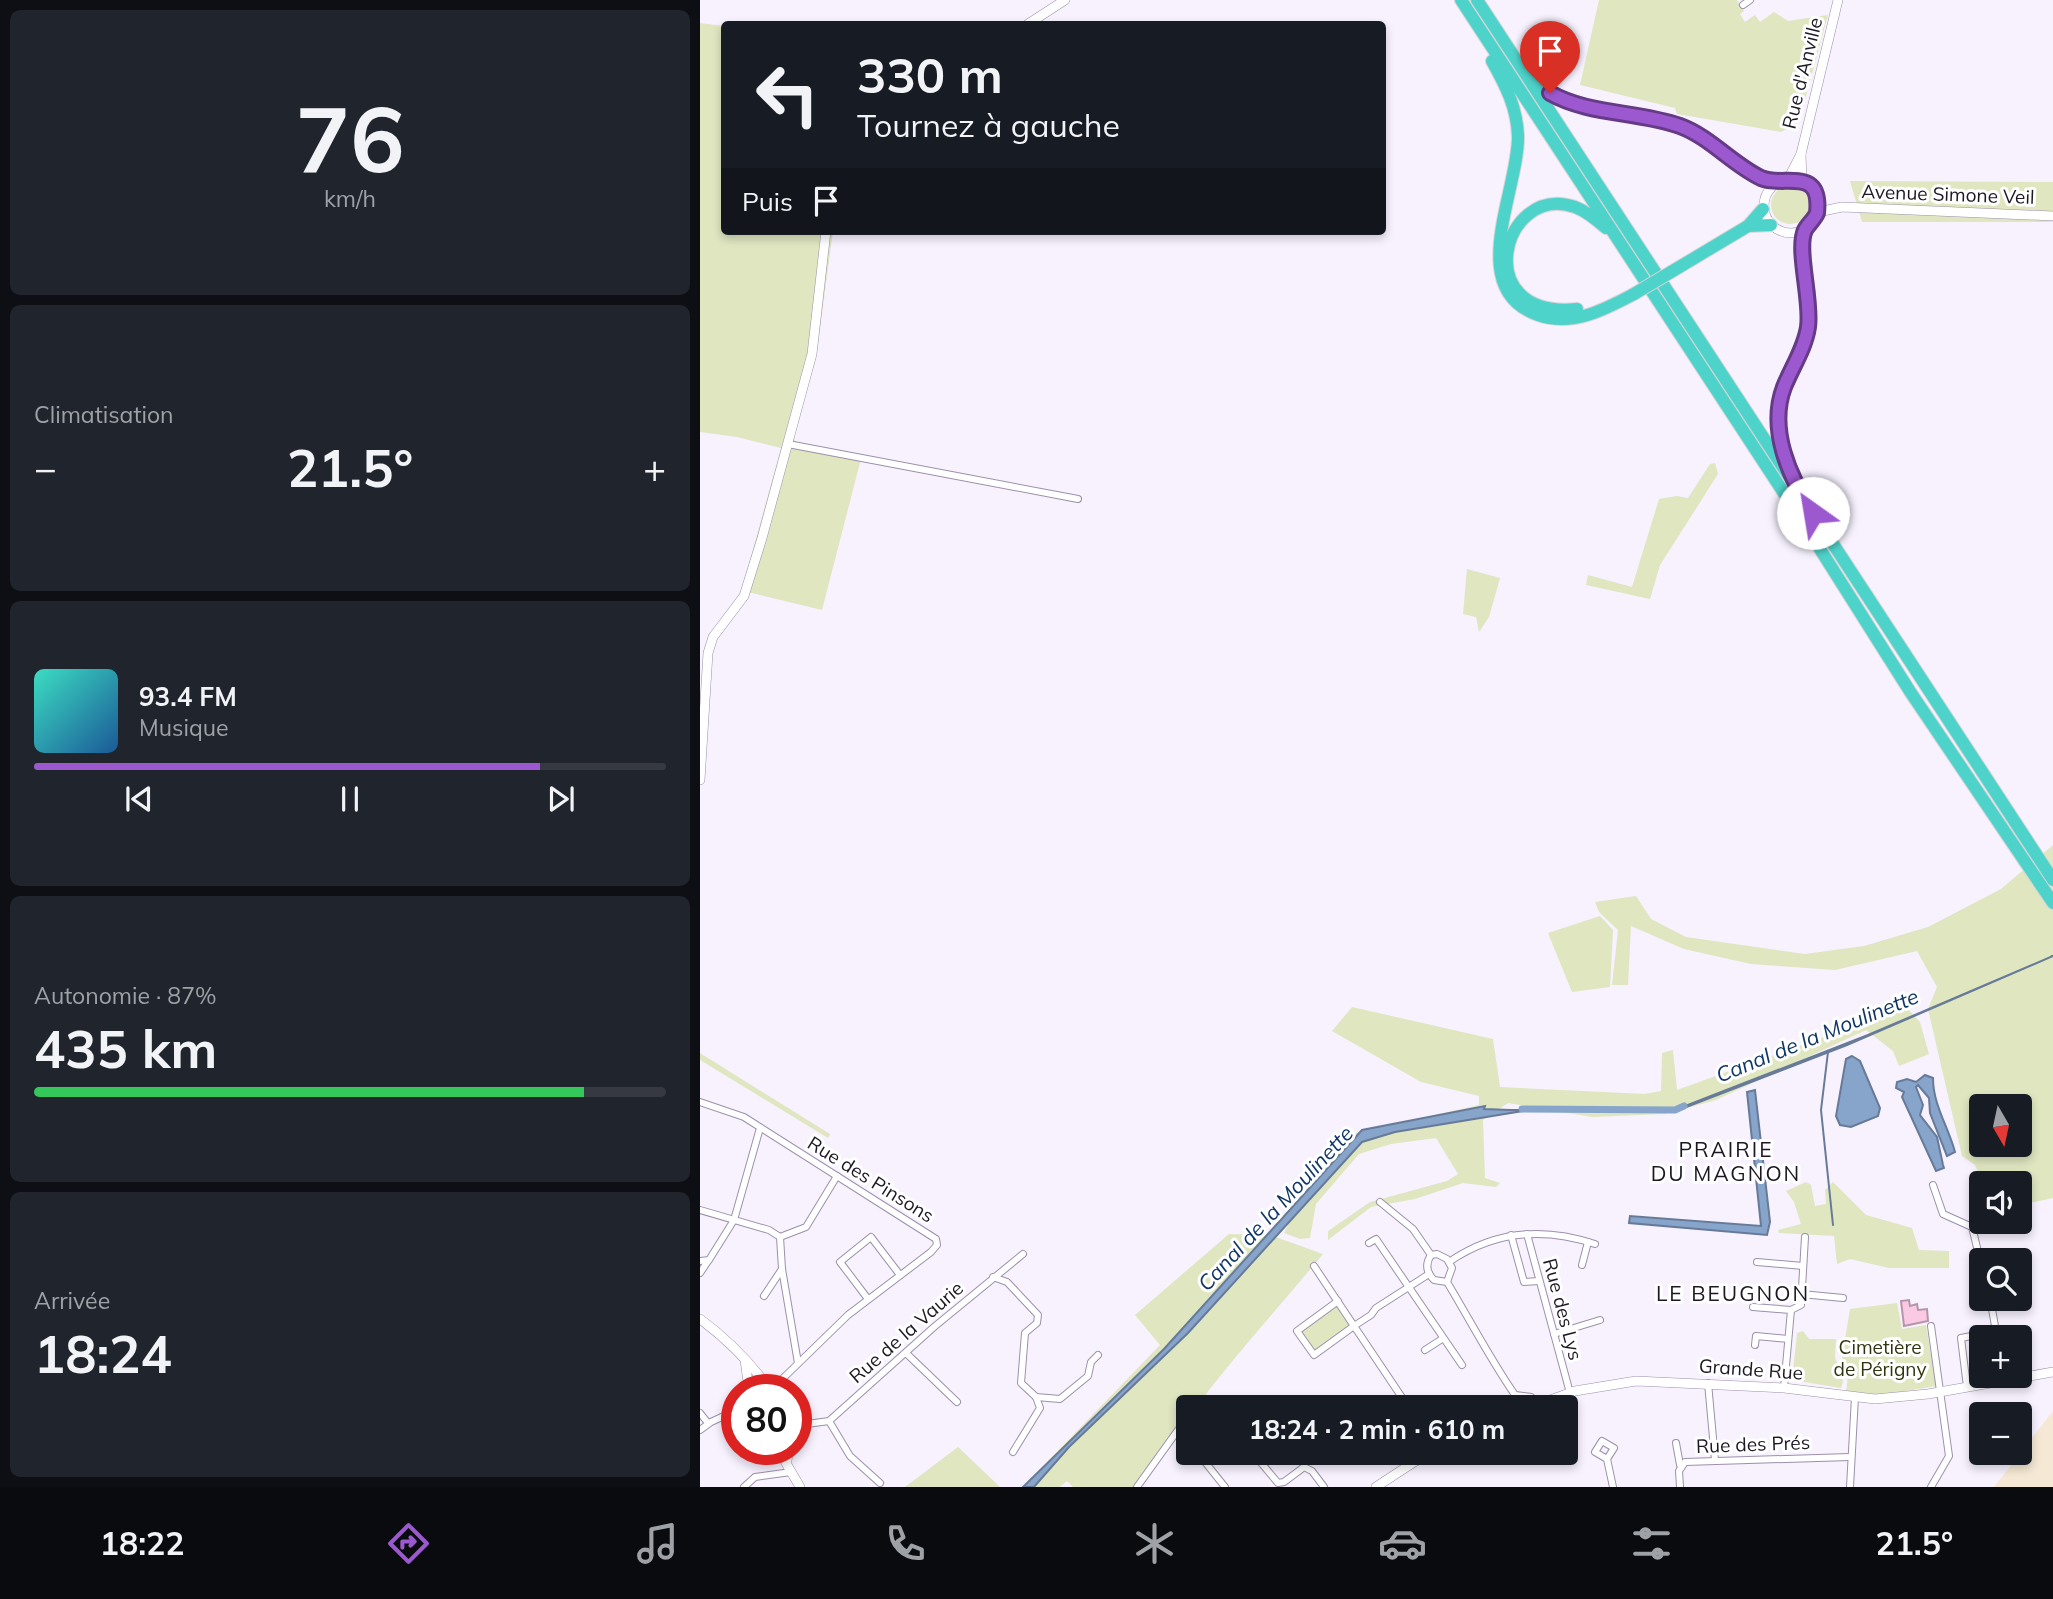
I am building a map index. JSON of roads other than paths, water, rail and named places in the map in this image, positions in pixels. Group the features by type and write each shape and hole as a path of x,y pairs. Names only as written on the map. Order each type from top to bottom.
{"highway":[{"path":"1460,0 1801,519 1911,693 2053,903"},
{"path":"1460,0 1506,86 1517,113 1516,166 1498,253 1498,268 1504,288 1514,301 1528,312 1559,320 1585,316 1630,297 1748,226 1763,209"},
{"path":"1478,0 2053,880"},
{"path":"1521,67 1559,98 1677,125 1699,135 1758,176 1782,180"},
{"path":"1615,235 1574,206 1551,206 1524,218 1513,231 1506,251 1507,265 1511,281 1520,294 1545,309 1581,309 1630,297"},
{"path":"1748,226 1771,225"},
{"path":"1796,487 1782,445 1778,410 1808,326 1805,230"}],"street":[{"path":"1032,21 1065,0"},
{"path":"1743,5 1750,0"},
{"name":"Rue d'Anville","path":"1802,181 1801,154 1838,0"},
{"name":"Rue d'Anville","path":"1782,180 1801,154"},
{"path":"1782,180 1802,181 1809,185 1817,198 1818,212 1805,230 1786,233 1771,225 1763,209 1765,194 1782,180"},
{"name":"Avenue Simone Veil","path":"1817,198 1842,207"},
{"name":"Avenue Simone Veil","path":"1818,212 1842,207 2053,216"},
{"path":"700,780 708,653 713,637 744,596 788,444 812,354 827,235"},
{"path":"788,444 1078,499"},
{"name":"Rue des Pinsons","path":"701,1104 744,1117 936,1239 937,1245 931,1252 848,1315 786,1374"},
{"path":"700,1273 703,1262 734,1220 760,1128"},
{"path":"780,1237 806,1227 837,1176"},
{"path":"1933,1185 1943,1214 1972,1227 1977,1248"},
{"path":"1380,1202 1413,1228 1431,1255"},
{"path":"700,1210 769,1230 780,1237"},
{"path":"1449,1262 1474,1246 1511,1235 1545,1232 1592,1243 1582,1265"},
{"name":"Rue des Lys","path":"1527,1234 1570,1393"},
{"path":"1511,1235 1524,1282 1539,1280"},
{"path":"780,1237 780,1278 798,1363"},
{"path":"868,1299 840,1262 871,1237 900,1275"},
{"path":"1753,1307 1791,1310 1801,1305 1805,1237"},
{"path":"1369,1243 1376,1239 1462,1365"},
{"name":"Rue de la Vaurie","path":"829,1421 993,1277 1023,1254"},
{"path":"1431,1255 1442,1255 1449,1262 1452,1273 1447,1282"},
{"path":"1431,1255 1426,1265 1429,1274 1434,1280 1447,1282 1475,1328 1486,1353 1515,1395"},
{"path":"1758,1262 1803,1266"},
{"path":"1314,1266 1399,1395"},
{"path":"1338,1301 1297,1331 1314,1355 1371,1315 1376,1308 1429,1274"},
{"path":"993,1277 1007,1282 1038,1315 1037,1323 1025,1334 1021,1383 1036,1397 1040,1408 1037,1417 1013,1452"},
{"path":"764,1296 780,1278"},
{"path":"1801,1294 1843,1298"},
{"path":"1784,1388 1791,1310"},
{"path":"1967,1387 1961,1338 1987,1333 1995,1326 1992,1311"},
{"path":"700,1319 745,1356 759,1374"},
{"path":"1554,1334 1600,1320"},
{"path":"1931,1326 1949,1456 1931,1487"},
{"path":"1755,1345 1756,1336 1788,1339"},
{"path":"1425,1350 1442,1339"},
{"path":"906,1353 957,1402"},
{"path":"1036,1397 1060,1399 1088,1376 1091,1362 1098,1355"},
{"path":"745,1356 747,1374"},
{"name":"Grande Rue","path":"1561,1395 1625,1382 1708,1383 1784,1388 1855,1398 1893,1398 2053,1372"},
{"path":"1708,1383 1715,1460"},
{"path":"1850,1487 1855,1398"},
{"path":"700,1413 709,1423"},
{"path":"700,1430 721,1417"},
{"path":"812,1423 829,1421 850,1456 880,1483"},
{"path":"1138,1487 1176,1433"},
{"path":"1676,1443 1680,1465"},
{"name":"Rue des Prés","path":"1680,1487 1680,1465 1685,1462 1850,1457"},
{"path":"1607,1459 1613,1487"},
{"path":"787,1465 800,1487"},
{"path":"1207,1465 1225,1487"},
{"path":"1263,1465 1278,1483 1284,1482 1304,1467 1312,1471 1324,1487"},
{"path":"1376,1487 1402,1465"},
{"path":"744,1487 755,1477 791,1472"}],"water":[{"path":"2053,956 1847,1045 1676,1111 1523,1111 1395,1132 1362,1142 1188,1333 1069,1447 1034,1487 1023,1487 1164,1349 1362,1130 1485,1106 1484,1109 1511,1110 1675,1110 1868,1035"},
{"path":"1852,1056 1860,1061 1880,1108 1878,1116 1851,1127 1840,1125 1836,1116 1846,1059"},
{"path":"1925,1075 1933,1078 1938,1106 1955,1152 1947,1156 1930,1113 1929,1098 1918,1085 1916,1087 1923,1105 1920,1115 1937,1137 1944,1168 1936,1171 1902,1097 1904,1092 1896,1088 1897,1082 1907,1079 1916,1082"},
{"path":"1755,1090 1770,1222 1767,1235 1629,1223 1630,1216 1761,1226 1747,1092"}],"waterway":[{"path":"1828,1052 1821,1110 1833,1225"},
{"name":"Canal de la Moulinette","path":"1522,1109 1675,1110 1684,1106"}],"district":[{"name":"PRAIRIE DU MAGNON","path":"1726,1161"},
{"name":"LE BEUGNON","path":"1733,1293"}],"park label":[{"name":"Cimetière de Périgny","path":"1880,1358"}]}
